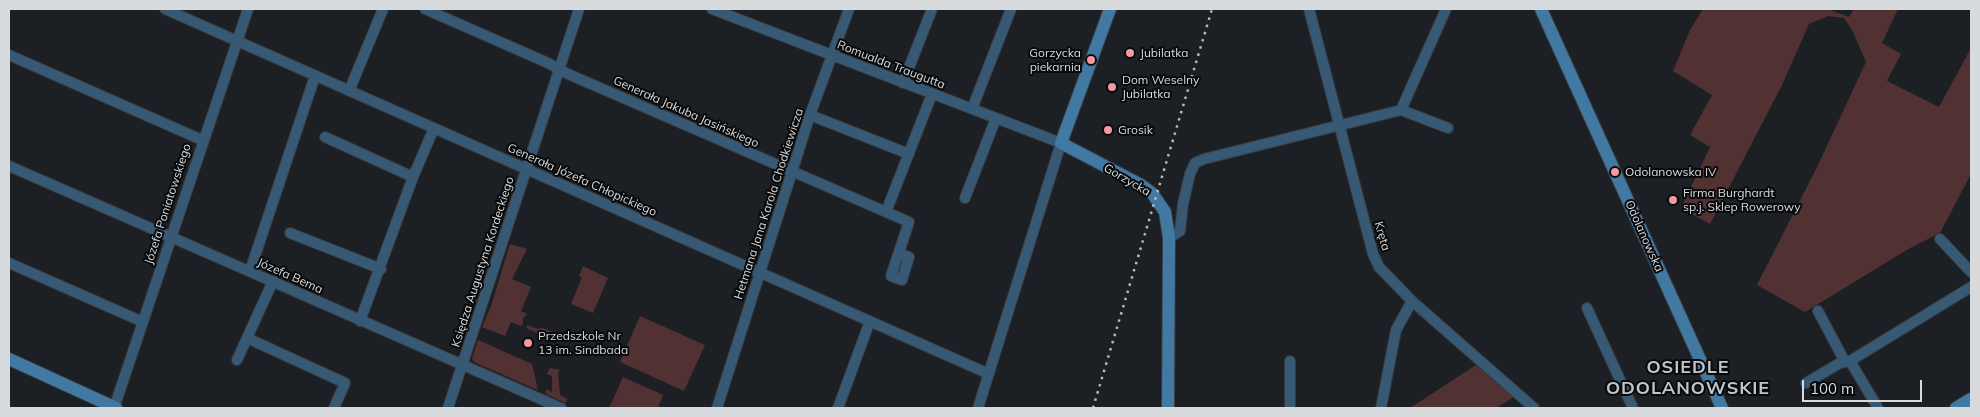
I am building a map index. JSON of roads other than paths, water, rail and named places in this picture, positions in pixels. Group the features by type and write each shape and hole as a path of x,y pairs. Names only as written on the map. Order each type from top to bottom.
{"street":[{"name":"Generała Józefa Chłopickiego","path":"165,9 988,374"},
{"name":"Józefa Poniatowskiego","path":"115,408 202,140 248,9"},
{"path":"349,91 383,9"},
{"name":"Generała Jakuba Jasińskiego","path":"425,9 909,222 899,253"},
{"name":"Księdza Augustyna Kordeckiego","path":"448,408 579,9"},
{"name":"Romualda Traugutta","path":"712,9 1061,143"},
{"name":"Hetmana Jana Karola Chodkiewicza","path":"717,408 810,115 830,55 849,9"},
{"path":"903,83 932,9"},
{"path":"972,109 1011,9"},
{"path":"978,408 1061,143 1110,9"},
{"name":"Kręta","path":"1309,9 1373,254 1380,267 1412,300 1534,408"},
{"path":"1401,110 1446,9"},
{"name":"Odolanowska","path":"1541,9 1722,408"},
{"path":"9,55 202,140"},
{"path":"250,271 315,76"},
{"path":"886,212 932,94"},
{"path":"1169,238 1180,231 1190,174 1195,163 1204,159 1341,127 1401,110 1448,128"},
{"path":"810,115 909,154"},
{"path":"964,198 996,118"},
{"path":"360,321 381,269 413,177 434,128"},
{"path":"325,136 413,177"},
{"name":"Gorzycka","path":"1061,143 1152,193 1165,212 1169,238 1168,408"},
{"name":"Józefa Bema","path":"9,166 557,408"},
{"path":"290,233 381,269"},
{"path":"1940,239 1971,272"},
{"path":"9,263 143,322"},
{"path":"237,360 273,281"},
{"path":"1806,383 1848,361 1971,287"},
{"path":"1381,408 1396,330 1412,300"},
{"path":"1587,308 1633,408"},
{"path":"1818,311 1878,408"},
{"path":"838,408 870,321"},
{"path":"247,338 345,383 334,408"},
{"path":"9,359 115,408"},
{"path":"1290,361 1290,408"},
{"path":"1956,408 1971,399"}],"railway":[{"path":"1093,408 1212,9"}],"place":[{"name":"Jubilatka","path":"1130,53"},
{"name":"Gorzycka piekarnia","path":"1091,60"},
{"name":"Dom Weselny Jubilatka","path":"1112,87"},
{"name":"Grosik","path":"1108,130"},
{"name":"Odolanowska IV","path":"1615,172"},
{"name":"Firma Burghardt sp.j. Sklep Rowerowy","path":"1673,200"},
{"name":"Przedszkole Nr 13 im. Sindbada","path":"528,343"}],"district":[{"name":"OSIEDLE ODOLANOWSKIE","path":"1688,378"}]}
